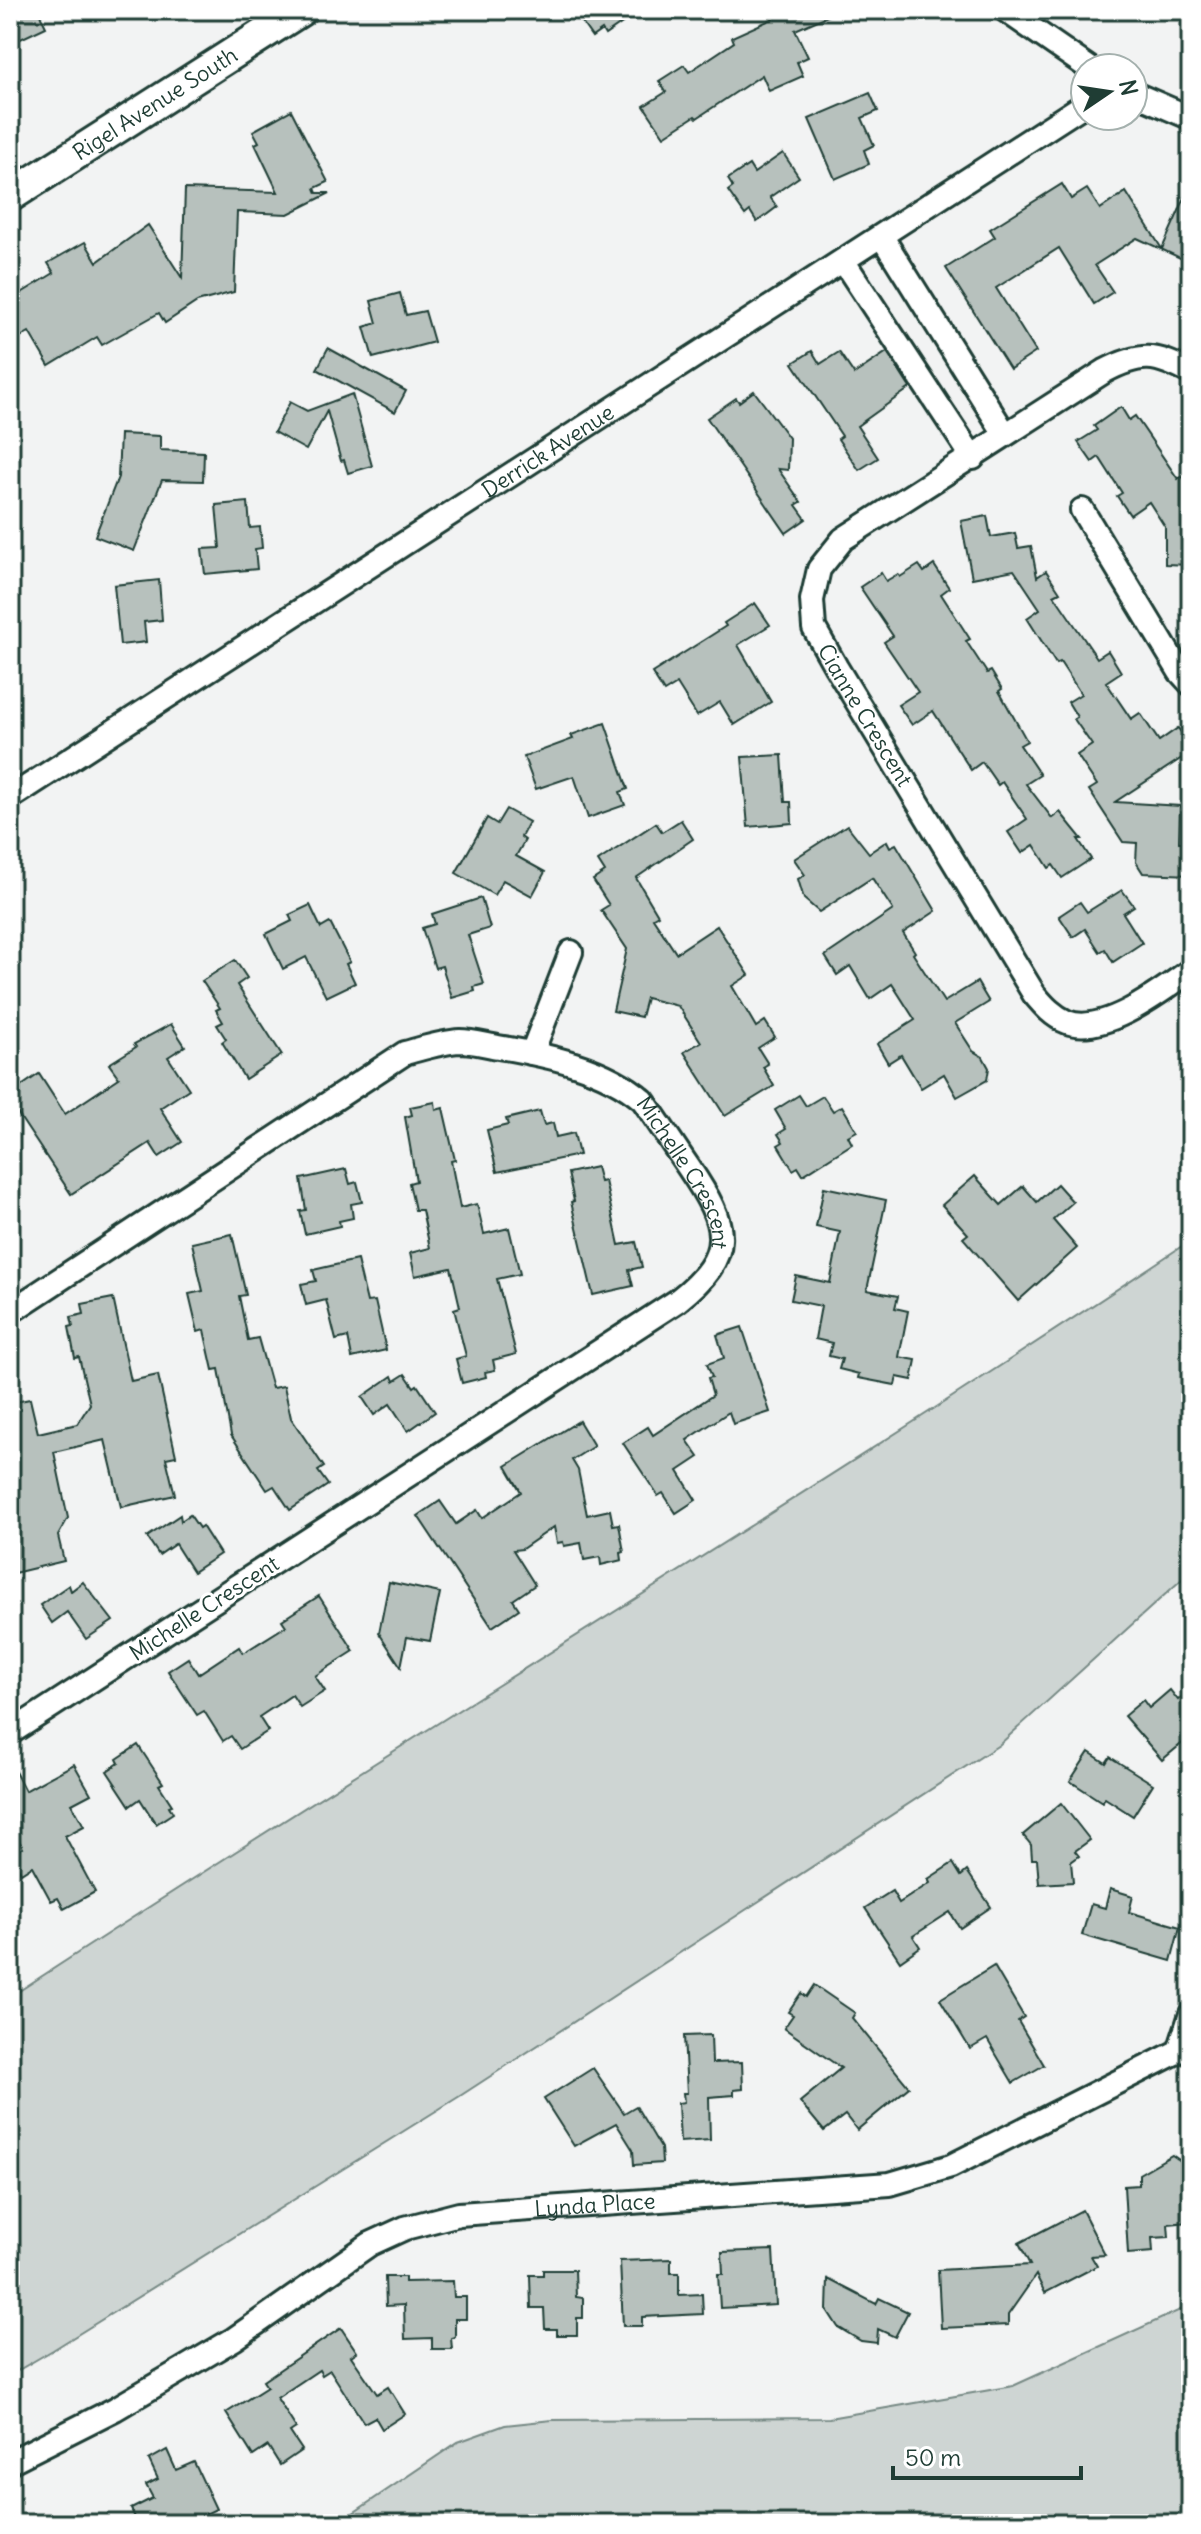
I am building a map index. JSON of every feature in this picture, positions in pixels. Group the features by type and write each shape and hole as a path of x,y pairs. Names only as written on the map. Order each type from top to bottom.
{"main road":[{"name":"Rigel Avenue South","path":"10,196 301,10"}],"street":[{"path":"1005,10 1069,54"},
{"path":"1149,100 1191,118"},
{"name":"Derrick Avenue","path":"10,798 1069,114"},
{"path":"882,237 1005,434"},
{"path":"844,262 973,458"},
{"name":"Cianne Crescent","path":"1191,373 1168,360 1148,356 1125,360 843,539 819,569 812,600 814,628 1034,994 1049,1012 1070,1023 1094,1024 1159,993 1191,970"},
{"path":"1082,510 1180,672 1191,684"},
{"path":"532,1053 571,952"},
{"name":"Michelle Crescent","path":"10,1312 405,1053 436,1044 464,1041 532,1053 615,1080 643,1100 706,1194 719,1219 719,1252 699,1284 665,1309 10,1733"},
{"name":"Lynda Place","path":"10,2462 115,2409 234,2339 370,2244 405,2228 459,2214 890,2184 951,2166 1185,2055 1191,2014"}],"shaded area":[{"path":"1191,1240 1191,1571 999,1745 460,2096 10,2375 10,1997 898,1432"},
{"path":"1191,2305 1191,2524 337,2524 458,2442 505,2425 552,2420 829,2418 1013,2386"}],"building":[{"path":"10,10 38,10 46,27 10,44"},
{"path":"573,10 641,10 605,35 602,30 592,37"},
{"path":"792,10 841,10 795,30 808,57 797,62 803,76 769,91 762,75 664,136 644,106 666,92 659,81 684,65 689,72 734,42 732,37"},
{"path":"870,93 878,111 862,118 874,145 864,150 869,164 835,179 809,119"},
{"path":"291,110 328,182 315,188 317,193 330,193 288,214 237,212 234,292 197,302 165,323 159,313 102,345 97,337 49,366 29,332 10,343 10,300 54,273 48,263 85,242 97,262 148,225 182,278 185,189 278,192 255,144 259,142 253,131"},
{"path":"783,153 799,177 770,197 777,207 757,222 750,211 745,215 728,191 733,187 728,179 749,165 754,173"},
{"path":"1062,184 1071,199 1087,189 1100,209 1126,192 1162,249 1191,184 1191,263 1137,238 1095,265 1113,292 1094,304 1059,248 996,288 1036,352 1010,369 946,268 995,237 990,229"},
{"path":"400,293 406,315 425,311 434,342 373,358 364,327 377,323 371,301"},
{"path":"328,348 406,391 395,412 317,369"},
{"path":"812,351 820,364 839,352 854,374 887,352 910,388 857,426 878,458 859,470 838,439 842,436 793,363"},
{"path":"754,391 789,438 788,470 778,469 801,502 796,505 806,519 786,533 707,418 736,398 739,402"},
{"path":"352,394 372,466 348,473 344,460 341,461 327,411 306,450 274,432 290,402 307,411"},
{"path":"1121,407 1129,420 1135,416 1178,479 1182,476 1191,489 1191,565 1165,564 1165,527 1149,502 1130,515 1117,496 1122,493 1099,457 1092,462 1078,442 1097,430 1094,426"},
{"path":"120,434 160,436 160,450 204,452 203,481 162,480 134,551 95,536 118,477"},
{"path":"248,502 250,528 260,527 262,548 255,549 257,569 205,574 202,549 220,548 216,505"},
{"path":"987,516 991,537 1015,533 1018,548 1031,546 1037,577 1046,571 1060,592 1054,595 1097,658 1108,651 1121,672 1106,682 1131,719 1140,713 1159,741 1178,728 1191,747 1191,752 1115,802 1180,806 1179,842 1184,842 1183,856 1191,857 1191,875 1143,873 1136,862 1137,843 1123,842 1089,790 1097,785 1077,755 1092,745 1074,719 1077,717 1068,702 1081,694 1060,662 1056,664 1027,618 1040,609 1014,570 972,578 961,521"},
{"path":"919,565 924,572 934,565 949,588 941,594 970,639 966,641 1002,689 999,691 1027,741 1020,745 1040,775 1026,784 1052,818 1060,812 1082,839 1078,839 1091,859 1062,878 1053,865 1049,868 1034,845 1022,853 1008,832 1027,819 1002,782 998,785 982,762 971,770 933,711 912,725 898,705 918,692 884,642 893,636 860,587 881,573 886,581 898,574 900,577"},
{"path":"159,580 162,620 144,622 146,642 120,645 114,585"},
{"path":"755,603 770,625 738,645 771,702 734,725 720,702 697,716 677,684 664,692 652,673 726,626 724,623"},
{"path":"605,723 628,789 620,792 625,805 588,818 574,776 536,789 524,757"},
{"path":"782,755 785,802 791,802 792,823 748,827 742,757"},
{"path":"506,809 529,822 521,837 525,840 516,856 545,872 532,896 503,880 494,895 456,873 487,818 497,824"},
{"path":"681,820 693,839 636,878 658,915 653,918 676,953 717,926 749,975 732,986 756,1027 765,1021 775,1037 758,1048 768,1064 763,1067 774,1086 725,1116 684,1052 701,1042 678,1006 646,998 641,1017 613,1011 627,949 601,910 609,905 593,880 605,872 598,861 656,823 662,832"},
{"path":"847,825 869,853 887,841 890,847 896,844 936,911 903,933 944,1002 977,982 989,1002 955,1023 973,1051 983,1057 989,1068 987,1080 957,1097 944,1074 921,1088 901,1055 888,1063 877,1044 915,1020 892,984 870,999 850,966 837,975 825,956 893,910 872,878 819,912 804,899 798,879 805,875 794,859"},
{"path":"1122,890 1134,906 1123,913 1142,943 1113,962 1105,949 1100,952 1085,929 1073,937 1059,916 1080,902 1087,912"},
{"path":"481,898 490,928 468,935 484,984 474,987 475,991 452,998 442,966 435,968 422,928 435,924 432,914"},
{"path":"310,905 321,928 330,923 350,962 346,964 355,983 326,997 306,957 283,969 266,934 292,921 289,915"},
{"path":"235,960 247,978 237,985 282,1055 245,1079 222,1042 226,1039 217,1025 223,1022 216,1010 220,1008 202,981"},
{"path":"171,1024 185,1046 168,1057 189,1089 160,1108 182,1142 159,1157 150,1143 71,1194 10,1102 10,1094 39,1074 65,1114 119,1078 109,1064 136,1047 134,1044"},
{"path":"799,1095 806,1106 823,1096 833,1111 842,1106 857,1131 848,1136 852,1144 803,1175 798,1167 793,1170 778,1145 783,1142 778,1134 786,1129 775,1110"},
{"path":"435,1102 436,1110 443,1108 455,1160 451,1161 460,1208 477,1204 484,1234 509,1228 520,1274 497,1279 516,1354 493,1360 495,1370 485,1372 486,1377 462,1383 456,1359 466,1356 454,1309 460,1307 451,1268 415,1276 410,1253 430,1248 422,1210 415,1210 409,1183 416,1181 405,1117 412,1115 410,1107"},
{"path":"540,1111 544,1125 553,1123 556,1137 574,1133 579,1155 497,1172 487,1130 508,1125 506,1119"},
{"path":"596,1167 600,1182 605,1181 619,1245 636,1242 642,1267 629,1270 633,1286 593,1295 571,1202 574,1201 568,1173"},
{"path":"346,1169 350,1184 357,1182 362,1202 351,1204 353,1218 339,1221 340,1226 305,1234 300,1211 306,1210 301,1179"},
{"path":"975,1176 1001,1205 1023,1186 1037,1202 1057,1184 1073,1202 1053,1220 1077,1248 1018,1301 963,1238 968,1234 942,1205"},
{"path":"824,1187 886,1200 867,1290 898,1296 895,1308 908,1311 899,1357 916,1360 912,1380 897,1377 895,1385 858,1378 859,1374 839,1369 842,1359 829,1356 832,1343 815,1339 821,1306 791,1300 796,1276 830,1283 840,1232 816,1227"},
{"path":"232,1234 246,1295 239,1296 248,1340 258,1338 272,1388 284,1386 291,1418 324,1467 318,1471 328,1485 290,1510 274,1486 267,1490 231,1435 219,1369 213,1370 204,1330 198,1332 189,1294 203,1291 192,1243"},
{"path":"357,1260 367,1302 375,1301 386,1350 352,1358 348,1337 336,1340 326,1300 306,1305 301,1284 316,1281 313,1270"},
{"path":"113,1298 131,1381 158,1375 176,1456 166,1458 175,1495 121,1507 105,1440 54,1452 68,1518 58,1536 64,1561 10,1574 10,1403 30,1399 38,1433 77,1424 90,1404 79,1357 75,1358 69,1327 73,1326 71,1317 84,1314 82,1304"},
{"path":"742,1327 770,1412 733,1424 729,1412 687,1440 699,1457 678,1471 696,1500 676,1513 663,1493 658,1496 623,1443 648,1427 653,1435 713,1395 708,1378 712,1377 707,1364 724,1358 717,1335"},
{"path":"405,1374 414,1387 417,1385 435,1412 408,1431 390,1404 374,1415 362,1397 392,1376 394,1381"},
{"path":"579,1421 594,1446 572,1460 578,1470 587,1515 610,1510 613,1525 619,1524 624,1552 621,1553 622,1560 601,1565 600,1557 584,1560 581,1543 564,1546 563,1542 557,1543 554,1527 522,1549 513,1550 535,1585 513,1600 519,1609 492,1627 418,1516 440,1501 456,1524 477,1510 482,1518 521,1492 506,1466"},
{"path":"180,1515 181,1521 190,1515 199,1528 202,1526 220,1554 193,1572 175,1544 159,1555 147,1537"},
{"path":"83,1582 113,1621 86,1639 67,1612 52,1623 40,1605 69,1585 71,1591"},
{"path":"389,1582 440,1593 430,1641 407,1637 401,1667 379,1633"},
{"path":"319,1596 354,1651 315,1676 325,1691 300,1707 292,1695 259,1717 268,1731 240,1749 231,1736 223,1741 204,1711 197,1715 168,1671 188,1658 198,1674 239,1647 243,1653 286,1626 282,1620"},
{"path":"1191,1689 1191,1736 1162,1760 1124,1716 1143,1700 1149,1708 1170,1690 1178,1700"},
{"path":"138,1745 163,1783 159,1785 172,1805 169,1806 173,1813 156,1824 140,1799 130,1806 107,1771 119,1763 117,1759"},
{"path":"1089,1752 1106,1763 1110,1757 1153,1784 1133,1816 1105,1798 1102,1802 1070,1781"},
{"path":"10,1762 25,1791 74,1764 91,1794 72,1804 84,1826 65,1836 95,1892 64,1909 58,1898 51,1901 32,1866 21,1873 11,1854 23,1848 10,1824"},
{"path":"1061,1803 1090,1840 1075,1851 1079,1856 1071,1862 1073,1882 1039,1884 1037,1859 1032,1859 1031,1845 1023,1835"},
{"path":"953,1863 961,1876 967,1871 991,1907 960,1928 950,1912 913,1936 920,1947 900,1961 865,1908 892,1891 899,1903"},
{"path":"1110,1889 1133,1896 1129,1912 1180,1927 1171,1961 1082,1935 1091,1904 1105,1908"},
{"path":"994,1966 1024,2017 1018,2021 1044,2065 1013,2083 987,2039 970,2049 940,1999"},
{"path":"814,1985 855,2013 852,2018 909,2087 857,2130 845,2115 824,2131 800,2102 841,2068 784,2028 793,2015 788,2012 801,1993 806,1997"},
{"path":"711,2035 712,2063 742,2062 743,2089 734,2090 734,2095 709,2097 710,2140 680,2142 678,2103 684,2102 683,2093 687,2093 684,2036"},
{"path":"593,2068 624,2113 636,2106 661,2148 662,2163 634,2165 633,2150 616,2123 574,2146 544,2099"},
{"path":"1172,2155 1185,2164 1189,2222 1168,2224 1169,2237 1152,2238 1153,2252 1128,2254 1124,2186 1139,2185 1139,2174"},
{"path":"1082,2210 1105,2255 1091,2256 1097,2266 1045,2293 1036,2275 1008,2315 1008,2325 941,2328 938,2270 1030,2265 1019,2243"},
{"path":"773,2250 776,2305 720,2308 718,2274 723,2274 722,2252"},
{"path":"671,2259 671,2273 679,2273 679,2295 702,2294 703,2314 642,2317 642,2326 623,2326 620,2261"},
{"path":"543,2270 575,2270 576,2297 583,2298 583,2318 577,2318 577,2335 557,2335 557,2329 545,2329 544,2308 531,2308 530,2275 543,2275"},
{"path":"385,2277 405,2277 405,2282 453,2281 454,2297 466,2297 466,2319 455,2319 452,2349 432,2349 432,2338 405,2339 404,2305 386,2306"},
{"path":"828,2279 876,2304 879,2298 908,2312 895,2337 878,2329 877,2343 861,2341 838,2327 827,2310"},
{"path":"341,2328 357,2352 351,2356 377,2394 388,2387 405,2414 382,2429 375,2417 364,2423 330,2370 322,2375 319,2370 277,2398 296,2428 290,2432 302,2450 280,2465 268,2446 253,2456 226,2413 267,2387 263,2381"},
{"path":"167,2450 176,2470 194,2462 216,2509 185,2524 138,2524 131,2509 153,2498 146,2485 158,2479 149,2460"}]}
